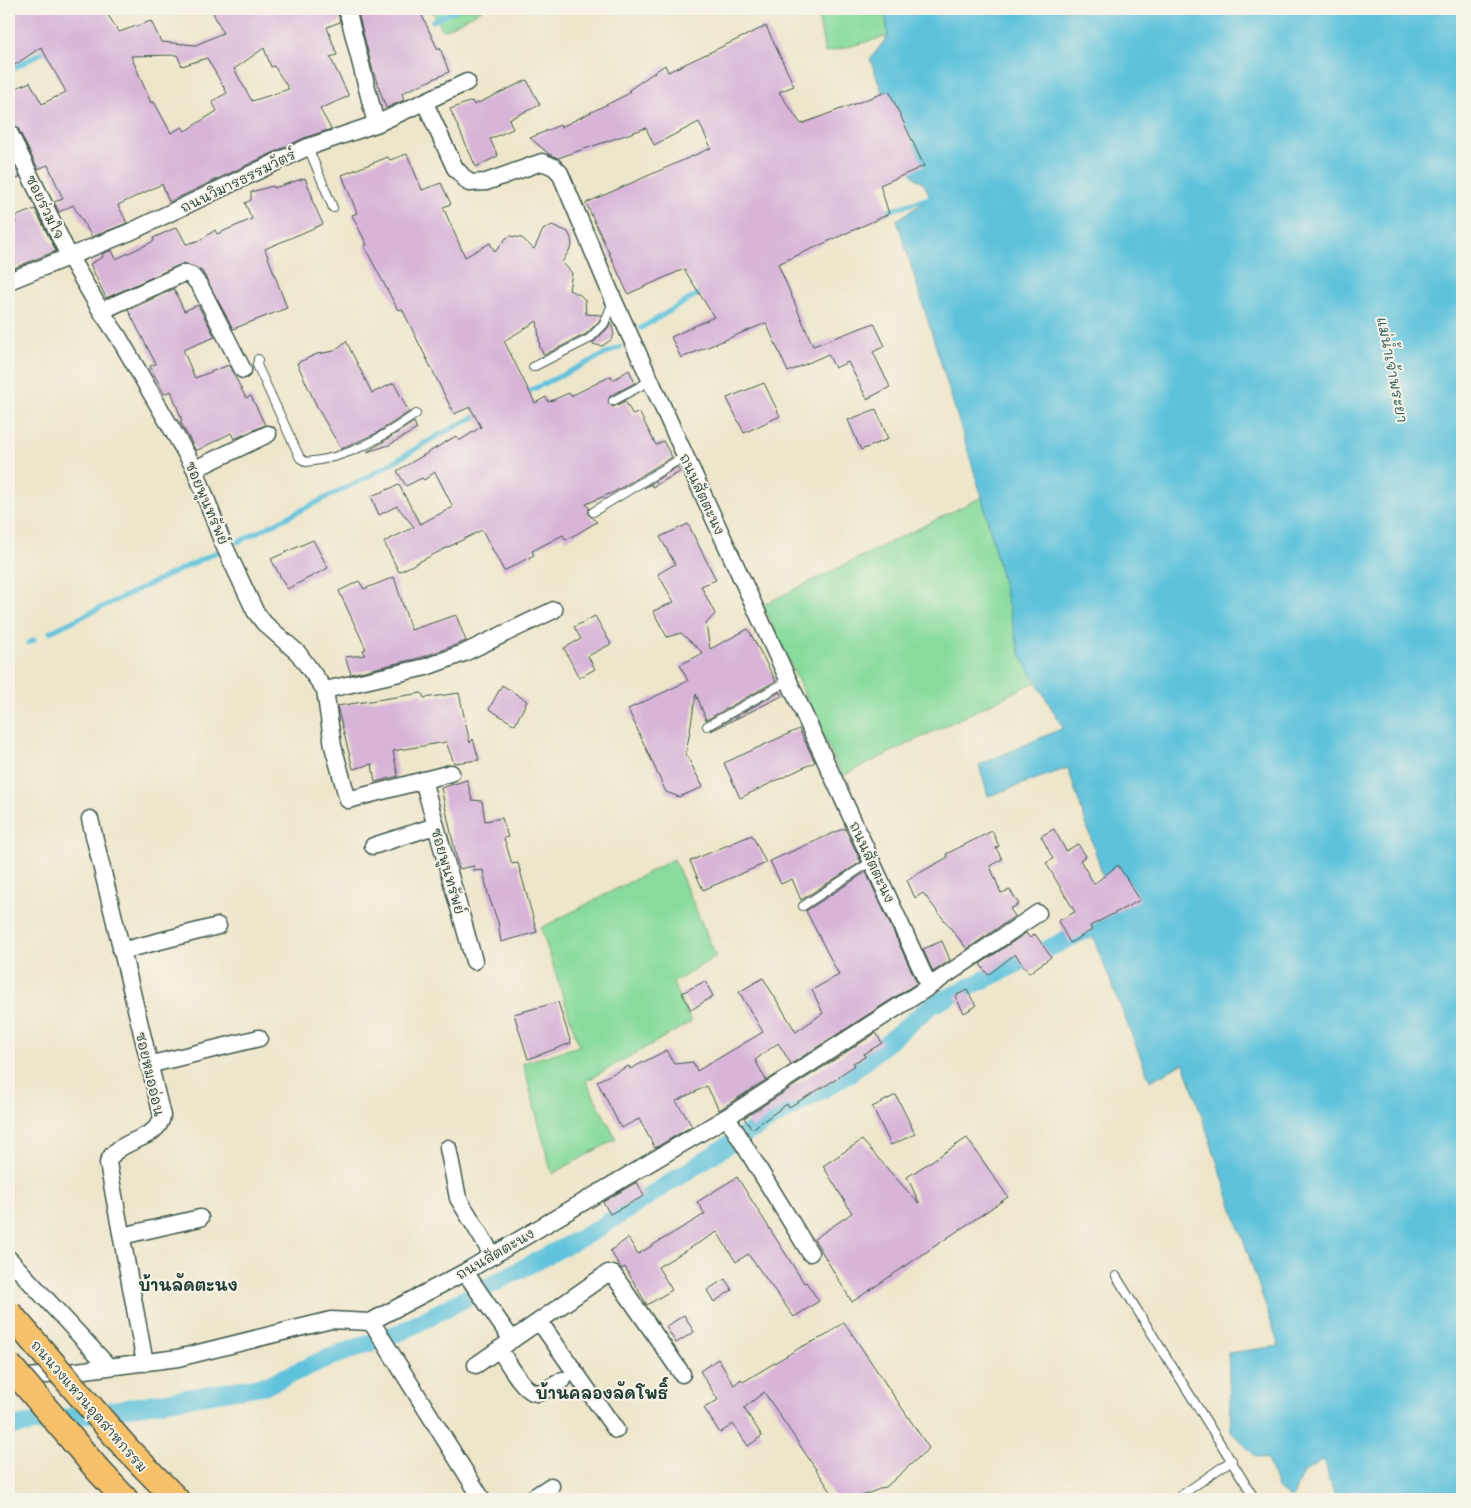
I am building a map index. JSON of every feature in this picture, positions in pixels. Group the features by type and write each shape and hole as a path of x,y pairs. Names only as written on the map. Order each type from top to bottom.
{"main road":[{"name":"ถนนวงแหวนอุตสาหกรรม","path":"9,1313 170,1499"},
{"path":"9,1365 121,1499"},
{"path":"127,1449 176,1499"},
{"path":"98,1470 125,1499"}],"street":[{"path":"347,9 376,124"},
{"name":"ถนนวิมารธรรมวัตร์","path":"9,281 130,232 308,147 376,124 467,82"},
{"name":"ถนนสัตตะนง","path":"425,103 455,168 469,184 486,182 542,162 554,166 560,173 650,381 929,986"},
{"name":"ซอยร่วมใจ","path":"9,132 69,256"},
{"name":"ซอยพูนทรัพย์","path":"69,256 195,469 222,541 255,611 264,623 298,653 324,690 333,746 348,800 451,773"},
{"path":"101,311 184,273 192,276 200,286 243,370"},
{"path":"195,469 268,434"},
{"path":"324,690 426,666 464,653 554,610"},
{"name":"ซอยพูนทรัพย์","path":"424,780 435,826 474,961"},
{"name":"ซอยหมออ่อน","path":"90,819 148,1065 162,1116 160,1124 153,1131 115,1150 108,1163 145,1363"},
{"path":"373,846 435,826"},
{"name":"ถนนสัตตะนง","path":"373,1326 468,1277 494,1256 727,1117 1038,913"},
{"path":"121,952 218,926"},
{"path":"148,1065 258,1038"},
{"path":"727,1117 810,1253"},
{"path":"448,1148 458,1198 466,1214 494,1256"},
{"path":"122,1236 200,1218"},
{"path":"9,1260 109,1367"},
{"path":"476,1365 608,1273 613,1274 682,1374"},
{"path":"468,1277 486,1301 525,1388 538,1393 563,1380"},
{"path":"9,1380 178,1358 331,1320 373,1326 482,1499"},
{"path":"540,1321 616,1430"},
{"path":"531,1499 551,1486"}],"lane":[{"path":"308,147 333,208"},
{"path":"533,368 589,339 604,324 614,301"},
{"path":"258,359 258,366 300,458 306,462 354,452 378,440 416,414"},
{"path":"613,401 650,381"},
{"path":"593,512 685,456"},
{"path":"708,726 788,681"},
{"path":"803,906 872,861"},
{"path":"1116,1276 1255,1499"},
{"path":"1176,1499 1232,1460"}],"green space":[{"path":"432,9 483,9 443,31"},
{"path":"817,9 885,9 888,36 825,53"},
{"path":"982,497 1020,654 1037,681 842,776 763,605"},
{"path":"674,859 716,956 673,983 691,1022 586,1081 616,1139 552,1174 523,1063 579,1046 541,928"}],"water":[{"name":"แม่น้ำเจ้าพระยา","path":"885,9 1462,9 1462,1499 1336,1499 1323,1460 1303,1472 1292,1499 1277,1488 1267,1459 1256,1457 1231,1431 1228,1353 1279,1346 1184,1063 1150,1081 1093,937 1111,914 1100,866 1068,768 988,796 979,765 1063,728 1020,654 982,497 897,220 930,198 925,185 913,176 870,59 888,36"}],"building":[{"path":"9,9 104,9 119,32 151,21 161,42 196,45 223,33 211,9 337,9 340,22 327,27 337,55 330,57 349,96 320,109 331,129 304,138 169,202 162,184 118,205 127,223 92,237 73,205 59,212 54,202 63,199 48,165 38,169 18,128 9,122 9,91 30,82 42,104 66,92 41,47 9,69","holes":["264,48 271,67 274,66 289,89 252,101 234,69","177,55 182,66 207,58 227,93 212,101 217,111 185,131 182,127 171,133 154,102 151,103 131,56"]},
{"path":"357,9 419,9 438,50 440,48 449,72 402,93 404,100 386,108 373,71"},
{"path":"766,26 794,86 779,92 801,124 889,91 924,166 880,185 889,214 778,264 813,346 874,323 885,346 873,352 890,387 867,399 848,362 835,368 828,354 788,372 766,323 681,358 671,337 714,317 684,269 628,294 586,203 711,148 699,122 654,145 646,128 558,158 549,154 530,138 560,125 561,127 630,93 629,90 665,65 668,72"},
{"path":"527,80 540,105 509,119 513,129 490,139 498,156 476,167 450,109 472,101 474,105"},
{"path":"9,154 20,177 9,183"},
{"path":"407,154 422,190 441,183 451,204 443,207 465,257 490,243 495,252 506,238 511,236 522,238 534,249 543,230 552,225 568,232 572,246 562,262 572,273 569,290 580,295 585,300 586,314 602,315 599,321 586,334 544,355 540,348 537,321 504,341 535,403 546,397 548,402 569,393 571,396 611,376 613,380 629,370 635,383 610,396 608,403 613,407 625,401 633,415 639,412 656,445 663,441 672,457 614,492 586,504 589,508 588,514 597,522 566,540 563,535 532,551 534,555 504,571 482,530 399,572 384,542 414,527 397,506 379,515 371,496 399,485 420,524 453,507 435,472 424,480 422,478 406,486 397,471 456,436 459,441 481,427 470,407 454,414 402,309 398,310 364,246 367,245 352,215 357,213 342,175 388,157 390,160"},
{"path":"305,178 313,198 311,198 323,224 265,249 287,308 233,329 202,271 184,263 106,298 90,264 103,257 102,254 112,250 116,259 154,241 153,238 177,227 186,244 201,240 215,230 217,234 252,219 245,203 251,200 251,192 273,186 274,188"},
{"path":"35,209 56,251 9,270 9,224 16,222 14,217"},
{"path":"174,289 184,311 198,305 215,337 183,350 195,378 229,365 246,398 251,396 265,425 234,439 231,433 196,451 180,421 182,420 171,391 164,394 150,366 156,364 128,310"},
{"path":"611,322 614,335 611,340 602,346 592,344 608,328"},
{"path":"346,341 372,393 394,383 409,412 375,434 341,449 318,409 297,363 317,354 334,351"},
{"path":"764,383 780,416 744,433 727,398"},
{"path":"876,409 888,439 861,450 848,420"},
{"path":"414,422 417,429 389,445 367,452"},
{"path":"677,467 680,472 652,487 651,484 644,488"},
{"path":"688,524 716,580 701,586 715,614 706,624 710,649 748,629 776,681 706,720 696,694 686,754 703,787 679,797 666,792 628,709 688,681 680,665 703,653 681,633 667,637 653,611 674,602 658,574 675,564 660,537"},
{"path":"313,540 328,568 287,589 271,559"},
{"path":"394,577 411,630 456,615 466,641 423,657 351,674 345,657 365,655 363,650 366,649 339,591 359,581 364,589"},
{"path":"595,616 611,644 588,656 595,669 579,678 564,648 581,639 574,627"},
{"path":"502,685 527,701 515,725 489,709"},
{"path":"780,692 782,696 711,731 711,730"},
{"path":"422,693 424,698 459,693 470,743 473,739 479,760 454,763 446,742 393,751 398,776 375,782 372,764 353,769 337,706"},
{"path":"799,729 815,762 740,798 724,763"},
{"path":"467,780 472,800 482,801 485,821 502,818 508,837 504,838 512,864 518,863 537,932 501,942 498,922 488,894 483,870 474,871 474,866 459,869 441,788"},
{"path":"845,828 861,862 801,900 792,879 781,884 770,861"},
{"path":"1054,829 1066,851 1078,844 1086,856 1080,860 1094,884 1118,865 1140,900 1090,926 1092,930 1070,943 1058,921 1075,912 1046,863 1053,859 1041,836"},
{"path":"992,831 999,846 996,848 1002,859 990,866 1001,893 1010,890 1019,904 1010,909 1015,916 967,949 923,893 915,898 907,880 948,857 946,854"},
{"path":"752,835 766,863 703,890 690,861"},
{"path":"866,872 917,983 791,1064 778,1043 755,1060 766,1080 719,1110 707,1086 676,1101 692,1126 655,1148 639,1119 621,1128 597,1081 629,1066 630,1069 667,1050 674,1064 693,1062 697,1071 763,1032 739,992 763,978 796,1032 823,1013 812,990 839,975 806,911"},
{"path":"1026,933 1030,938 1035,934 1051,957 1029,973 1015,954 988,975 980,964"},
{"path":"942,941 950,960 933,972 923,949"},
{"path":"705,981 713,996 691,1010 682,993"},
{"path":"967,990 976,1006 964,1013 955,996"},
{"path":"558,1002 571,1043 528,1059 514,1014"},
{"path":"876,1033 882,1043 864,1054 865,1057 853,1063 855,1065 840,1077 789,1107 787,1104 752,1129 744,1118"},
{"path":"896,1095 915,1134 891,1145 872,1107"},
{"path":"967,1138 1008,1197 852,1302 814,1239 852,1213 823,1166 862,1140 918,1203 907,1177"},
{"path":"737,1177 804,1283 806,1282 819,1301 794,1317 748,1254 736,1262 717,1232 658,1267 672,1290 647,1305 625,1267 622,1269 610,1251 628,1238 638,1254 705,1214 697,1202"},
{"path":"637,1182 644,1196 610,1214 603,1202"},
{"path":"725,1279 732,1290 714,1302 707,1290"},
{"path":"684,1315 694,1332 676,1343 666,1327"},
{"path":"844,1322 929,1448 887,1486 854,1499 836,1499 764,1392 744,1408 762,1436 748,1446 733,1424 720,1433 704,1408 718,1400 700,1371 718,1359 734,1385 741,1379 743,1382 801,1347 825,1336"}],"waterway":[{"path":"433,21 458,9"},
{"path":"9,71 50,48"},
{"path":"882,213 936,196"},
{"path":"641,328 705,290"},
{"path":"525,393 620,347"},
{"path":"238,542 375,473 437,436 481,414"},
{"path":"50,632 221,550"},
{"path":"28,643 34,640"},
{"path":"744,1135 848,1075 932,1005 1111,918 1130,911"},
{"path":"9,1427 267,1385 323,1360 403,1331 596,1230 728,1145"}],"district":[{"name":"บ้านลัดตะนง","path":"188,1285"},
{"name":"บ้านคลองลัดโพธิ์","path":"602,1393"}]}
